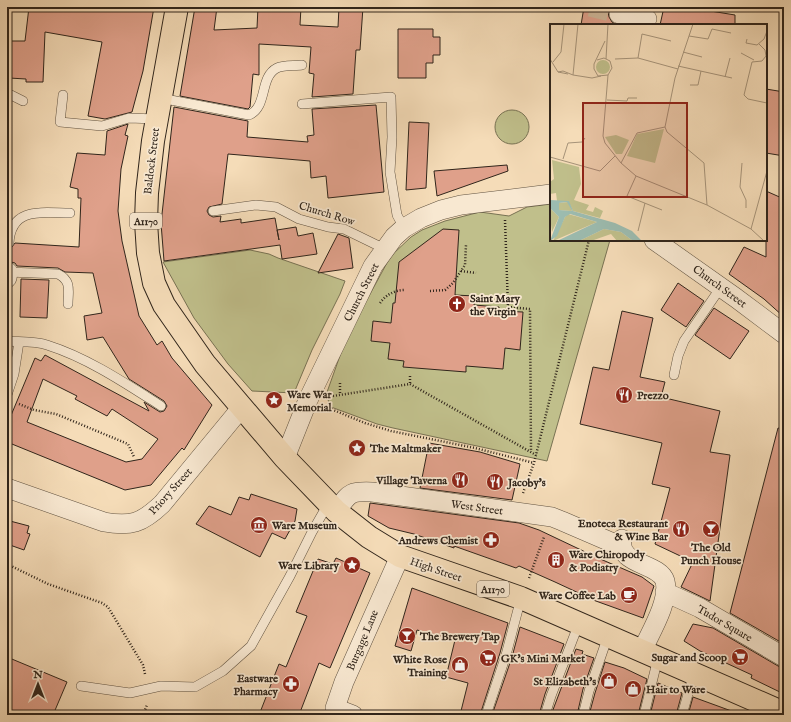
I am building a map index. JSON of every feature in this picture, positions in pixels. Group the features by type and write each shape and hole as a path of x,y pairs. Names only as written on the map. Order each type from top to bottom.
{"main road":[{"name":"Baldock Street","path":"177,7 158,109 147,192 146,222 148,253 154,283 164,305 204,364 242,407"},
{"name":"High Street","path":"242,407 285,458 332,508 369,537 400,556 521,598 650,654 774,712"}],"street":[{"path":"619,14 648,17"},
{"name":"Church Street","path":"285,458 308,400 373,266 394,237 404,228 421,218 441,210 461,205 550,194"},
{"name":"Church Street","path":"655,241 784,334"},
{"name":"Priory Street","path":"7,488 104,522 129,524 139,521 151,514 162,504 242,407"},
{"name":"West Street","path":"332,508 348,495 357,492 372,492 552,517 621,543 624,554 659,574 664,580 665,592"},
{"name":"Burgage Lane","path":"353,715 335,708 344,682 400,556"},
{"path":"650,654 658,615 665,592"},
{"name":"Tudor Square","path":"665,592 700,608 784,657"}],"lane":[{"path":"63,95 60,122 102,126 158,109 249,115 254,113 258,108 269,76 273,71 278,68 302,65"},
{"path":"7,92 23,101"},
{"path":"302,104 391,97 392,137 390,172 397,215 404,228"},
{"name":"Church Row","path":"213,211 256,205 276,206 299,219 328,227 344,229 385,249"},
{"path":"9,243 11,229 15,222 23,216 34,213 70,213"},
{"path":"8,273 58,274 64,277 68,284 68,304"},
{"path":"674,375 678,356 684,342 720,287"},
{"path":"7,341 46,344 81,359 124,382 161,406"},
{"path":"7,395 14,374 19,342"},
{"path":"81,686 130,693 160,686 195,687 223,671 251,646 290,576 312,532 332,508"},
{"path":"486,715 506,655 521,598"},
{"path":"546,715 551,696 579,624"},
{"path":"583,715 588,691 608,636"},
{"path":"644,715 650,654"},
{"path":"682,715 694,674"}],"path":[{"path":"505,200 508,306 530,309 531,451"},
{"path":"516,512 534,463 589,241"},
{"path":"430,292 445,290 453,283 465,265 466,246"},
{"path":"461,271 476,273"},
{"path":"410,376 410,384"},
{"path":"308,400 410,384 536,455"},
{"path":"308,400 364,423 391,431 475,448 534,463"},
{"path":"14,402 34,410 56,414 128,444 134,457"},
{"path":"521,598 552,517"},
{"path":"7,564 48,584 102,603 108,607 143,665 147,689 147,707 143,715"}],"shaded area":[{"path":"509,110 515,110 519,111 526,117 529,127 528,134 522,141 515,144 509,144 505,143 498,137 495,130 495,124 496,120 502,113"},
{"path":"550,204 550,241 610,241 547,461 377,424 331,407 326,395 342,350 357,318 393,254 411,237 422,230 445,221 480,212 509,216 527,207"},
{"path":"250,250 269,254 345,281 312,350 294,393 252,391 228,364 194,318 163,262"}],"building":[{"path":"29,7 154,7 143,71 132,112 105,119 88,116 102,42 45,32 43,82 26,82 26,79 9,78 9,75 7,74 7,41 25,41"},
{"path":"195,7 217,7 214,30 257,28 258,7 301,7 300,25 338,27 339,7 363,7 360,50 356,50 353,94 312,97 314,74 309,73 311,47 259,44 259,75 253,74 250,107 248,109 180,96"},
{"path":"584,7 611,7 608,12 609,17 615,24 581,24"},
{"path":"664,7 686,7 735,15 735,24 660,24"},
{"path":"398,29 433,29 433,37 440,37 440,55 433,55 433,63 426,63 426,78 398,78"},
{"path":"767,89 784,92 784,156 767,153"},
{"path":"376,105 384,192 328,198 326,176 311,178 310,161 228,154 222,204 209,207 207,211 209,215 213,217 221,216 220,222 241,219 241,223 275,218 277,230 296,227 298,236 313,233 317,254 282,259 280,245 164,261 161,223 174,107 248,121 247,137 308,142 307,136 314,135 312,109"},
{"path":"409,122 429,123 426,188 406,190"},
{"path":"128,124 125,135 128,136 121,169 118,211 122,241 139,316 157,345 162,341 172,358 212,405 184,450 182,448 151,485 125,490 7,442 7,425 35,358 41,361 45,355 149,411 144,402 160,412 164,411 167,406 164,401 129,379 103,337 87,340 84,316 102,313 93,273 65,272 58,268 17,266 15,263 7,261 7,249 11,248 15,243 79,247 81,198 78,198 78,189 70,187 77,153 105,155 107,131","holes":["43,379 77,396 75,399 107,416 112,409 158,439 142,459 126,462 27,422"]},
{"path":"507,165 508,171 437,196 434,171"},
{"path":"767,191 784,199 784,317 764,299 729,274 744,247 766,257"},
{"name":"Saint Mary the Virgin","path":"443,229 459,230 455,295 475,296 474,305 499,307 499,311 523,312 520,350 505,348 503,369 466,366 466,372 403,367 404,361 388,359 390,343 371,341 373,321 391,323 393,303 395,303 399,262"},
{"path":"338,234 349,238 353,268 318,273"},
{"path":"21,279 49,280 47,318 20,317"},
{"path":"678,283 704,301 686,327 661,310"},
{"path":"714,308 749,331 730,359 695,335"},
{"path":"622,311 653,318 640,377 665,382 661,397 720,411 710,452 730,455 710,601 681,587 693,562 655,544 670,488 652,484 662,443 580,424 593,367 609,370"},
{"path":"778,428 784,429 784,644 730,613"},
{"path":"429,443 480,452 520,464 512,500 420,488"},
{"name":"Ware Museum","path":"251,494 297,509 295,521 285,539 272,533 260,557 196,524 209,506 231,515 239,497 249,500"},
{"path":"370,503 519,523 539,530 642,577 654,586 643,618 582,596 583,595 519,566 516,568 454,546 454,548 414,534 389,528 368,516"},
{"path":"10,521 29,526 27,533 30,534 24,550 7,544 7,530"},
{"path":"336,558 370,573 330,668 319,663 299,715 259,715 279,664 286,667 307,616 296,612 318,559 333,564"},
{"path":"412,588 508,623 480,715 460,715 468,683 446,677 455,640 417,630 411,651 395,646"},
{"path":"693,624 713,628 778,666 784,668 784,694 751,678 752,675 700,651 684,641"},
{"path":"520,627 564,644 545,694 539,715 492,715 512,657"},
{"path":"576,649 583,651 582,654 594,658 583,689 577,715 551,715"},
{"path":"7,657 67,682 53,715 7,715"},
{"path":"605,662 624,668 647,679 638,715 589,715"},
{"path":"658,683 682,693 676,715 650,715"},
{"path":"693,697 737,713 736,715 688,715"}],"tunnel":[{"path":"590,7 619,14"}],"place":[{"name":"Saint Mary the Virgin","path":"457,304"},
{"name":"Prezzo","path":"624,395"},
{"name":"Ware War Memorial","path":"274,400"},
{"name":"The Maltmaker","path":"357,448"},
{"name":"Village Taverna","path":"460,480"},
{"name":"Jacoby's","path":"495,482"},
{"name":"Ware Museum","path":"259,525"},
{"name":"Enoteca Restaurant & Wine Bar","path":"681,529"},
{"name":"The Old Punch House","path":"711,529"},
{"name":"Andrews Chemist","path":"491,540"},
{"name":"Ware Chiropody & Podiatry","path":"556,560"},
{"name":"Ware Library","path":"352,565"},
{"name":"Ware Coffee Lab","path":"629,595"},
{"name":"The Brewery Tap","path":"407,636"},
{"name":"Sugar and Scoop","path":"740,657"},
{"name":"GK's Mini Market","path":"488,658"},
{"name":"White Rose Training","path":"460,665"},
{"name":"St Elizabeth's","path":"609,681"},
{"name":"Eastware Pharmacy","path":"291,684"},
{"name":"Hair to Ware","path":"633,689"}]}
